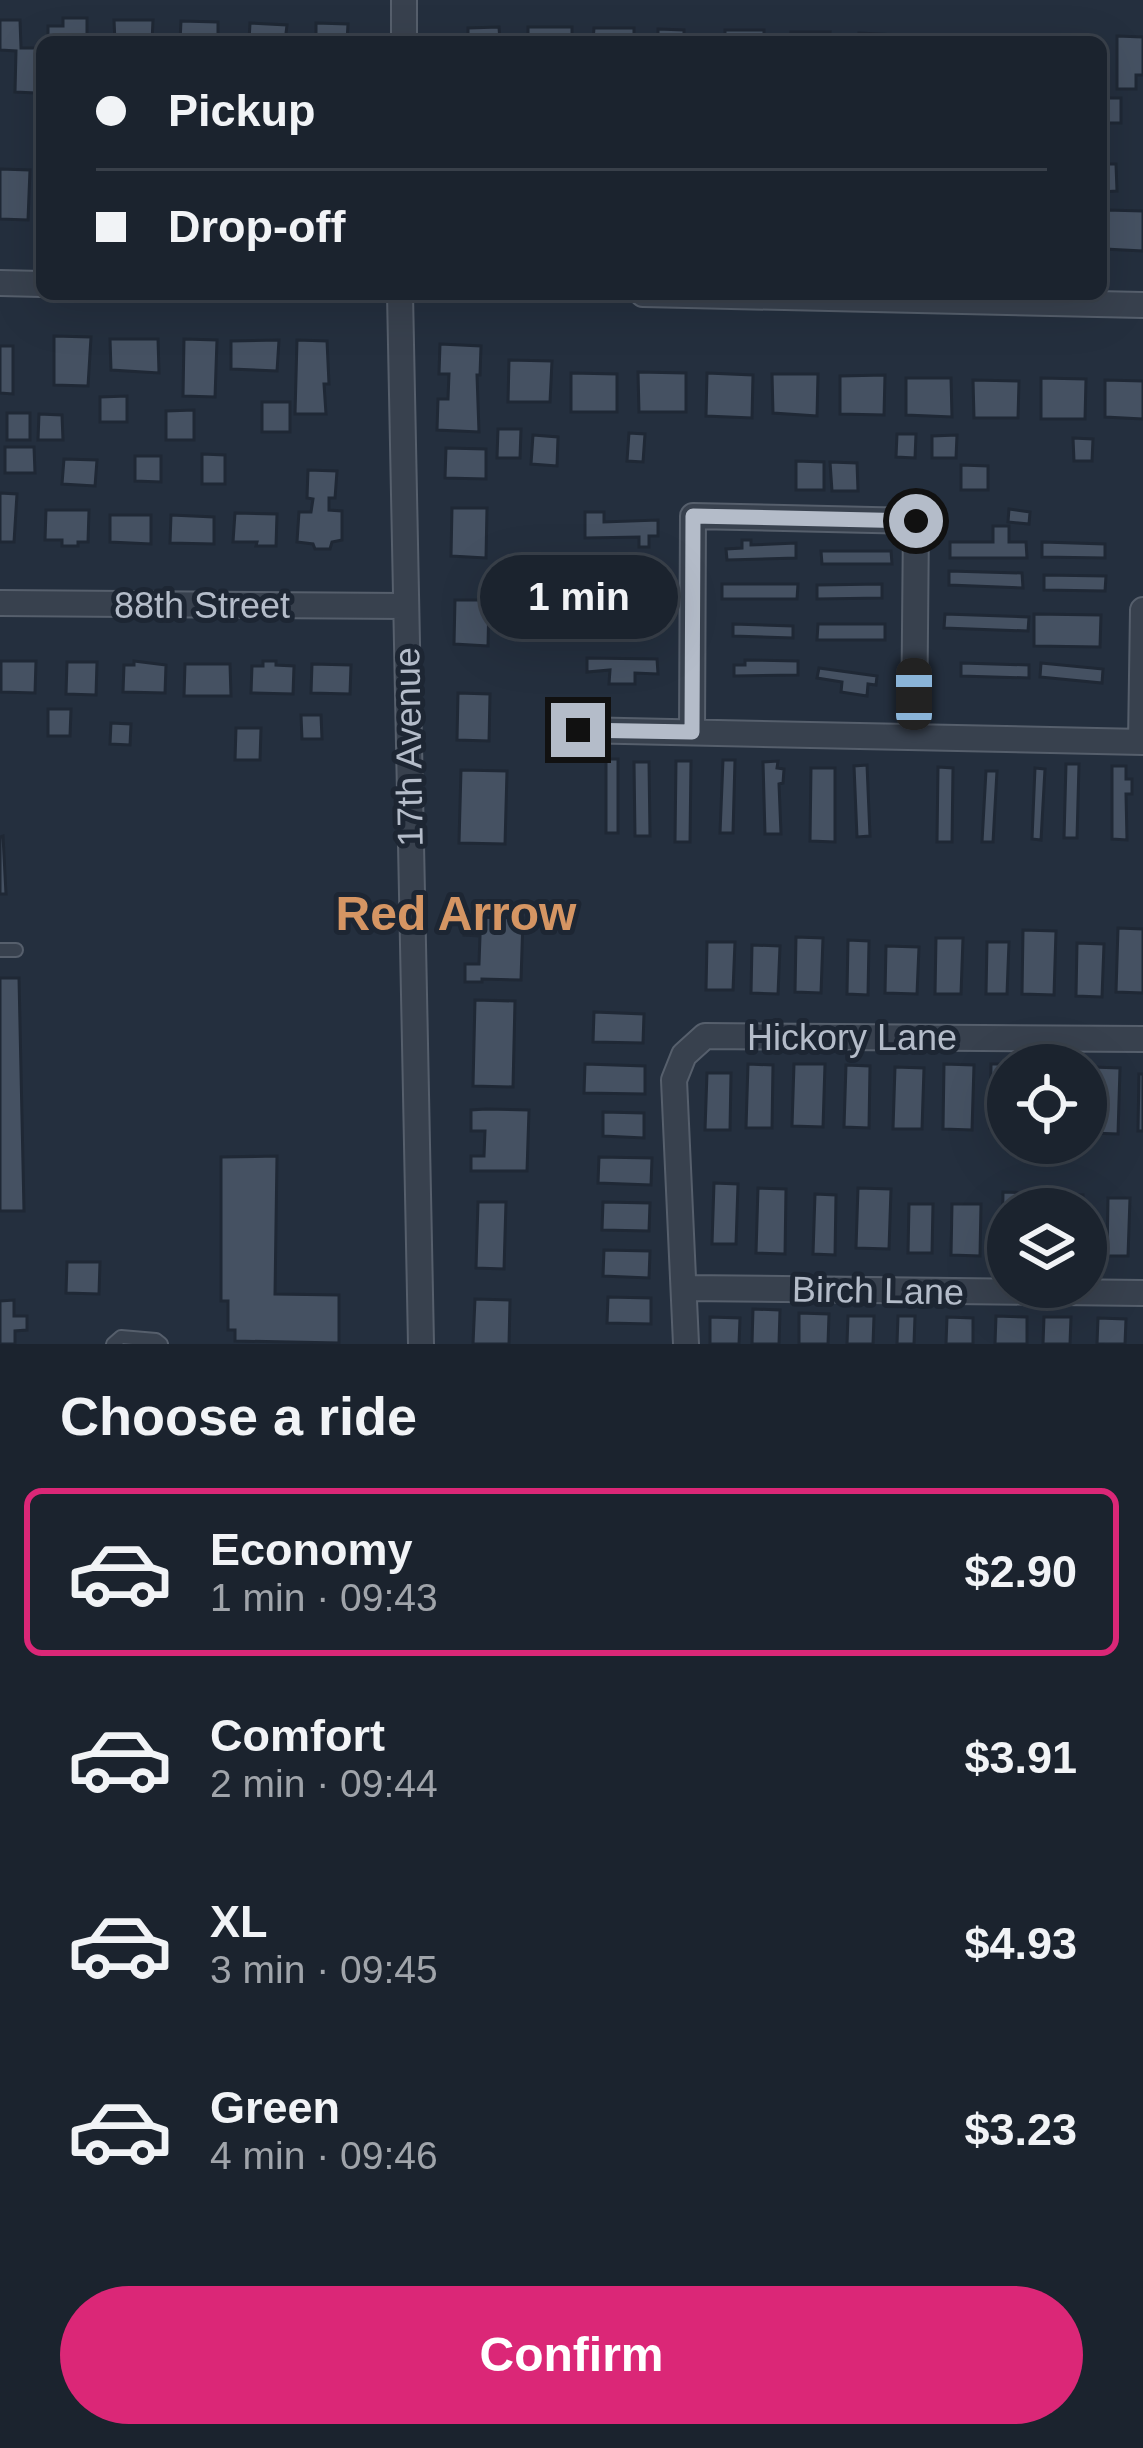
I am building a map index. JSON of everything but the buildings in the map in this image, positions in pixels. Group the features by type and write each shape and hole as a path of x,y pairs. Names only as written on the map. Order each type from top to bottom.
{"street":[{"path":"404,0 404,36"},
{"path":"0,283 36,284"},
{"name":"17th Avenue","path":"400,300 421,1344"},
{"path":"916,300 1143,305"},
{"path":"692,732 693,516 916,521 914,737"},
{"name":"88th Street","path":"0,603 404,606"},
{"path":"578,730 1142,742 1143,610"},
{"name":"Hickory Lane","path":"684,1288 674,1080 684,1055 705,1036 1143,1039"},
{"path":"684,1288 686,1344"},
{"name":"Birch Lane","path":"684,1288 1143,1293"}],"lane":[{"path":"0,950 16,950"},
{"path":"113,1344 121,1337 160,1344"}],"district":[{"name":"Red Arrow","path":"456,913"}],"route":[{"path":"578,730 692,732 693,516 916,521"}]}
